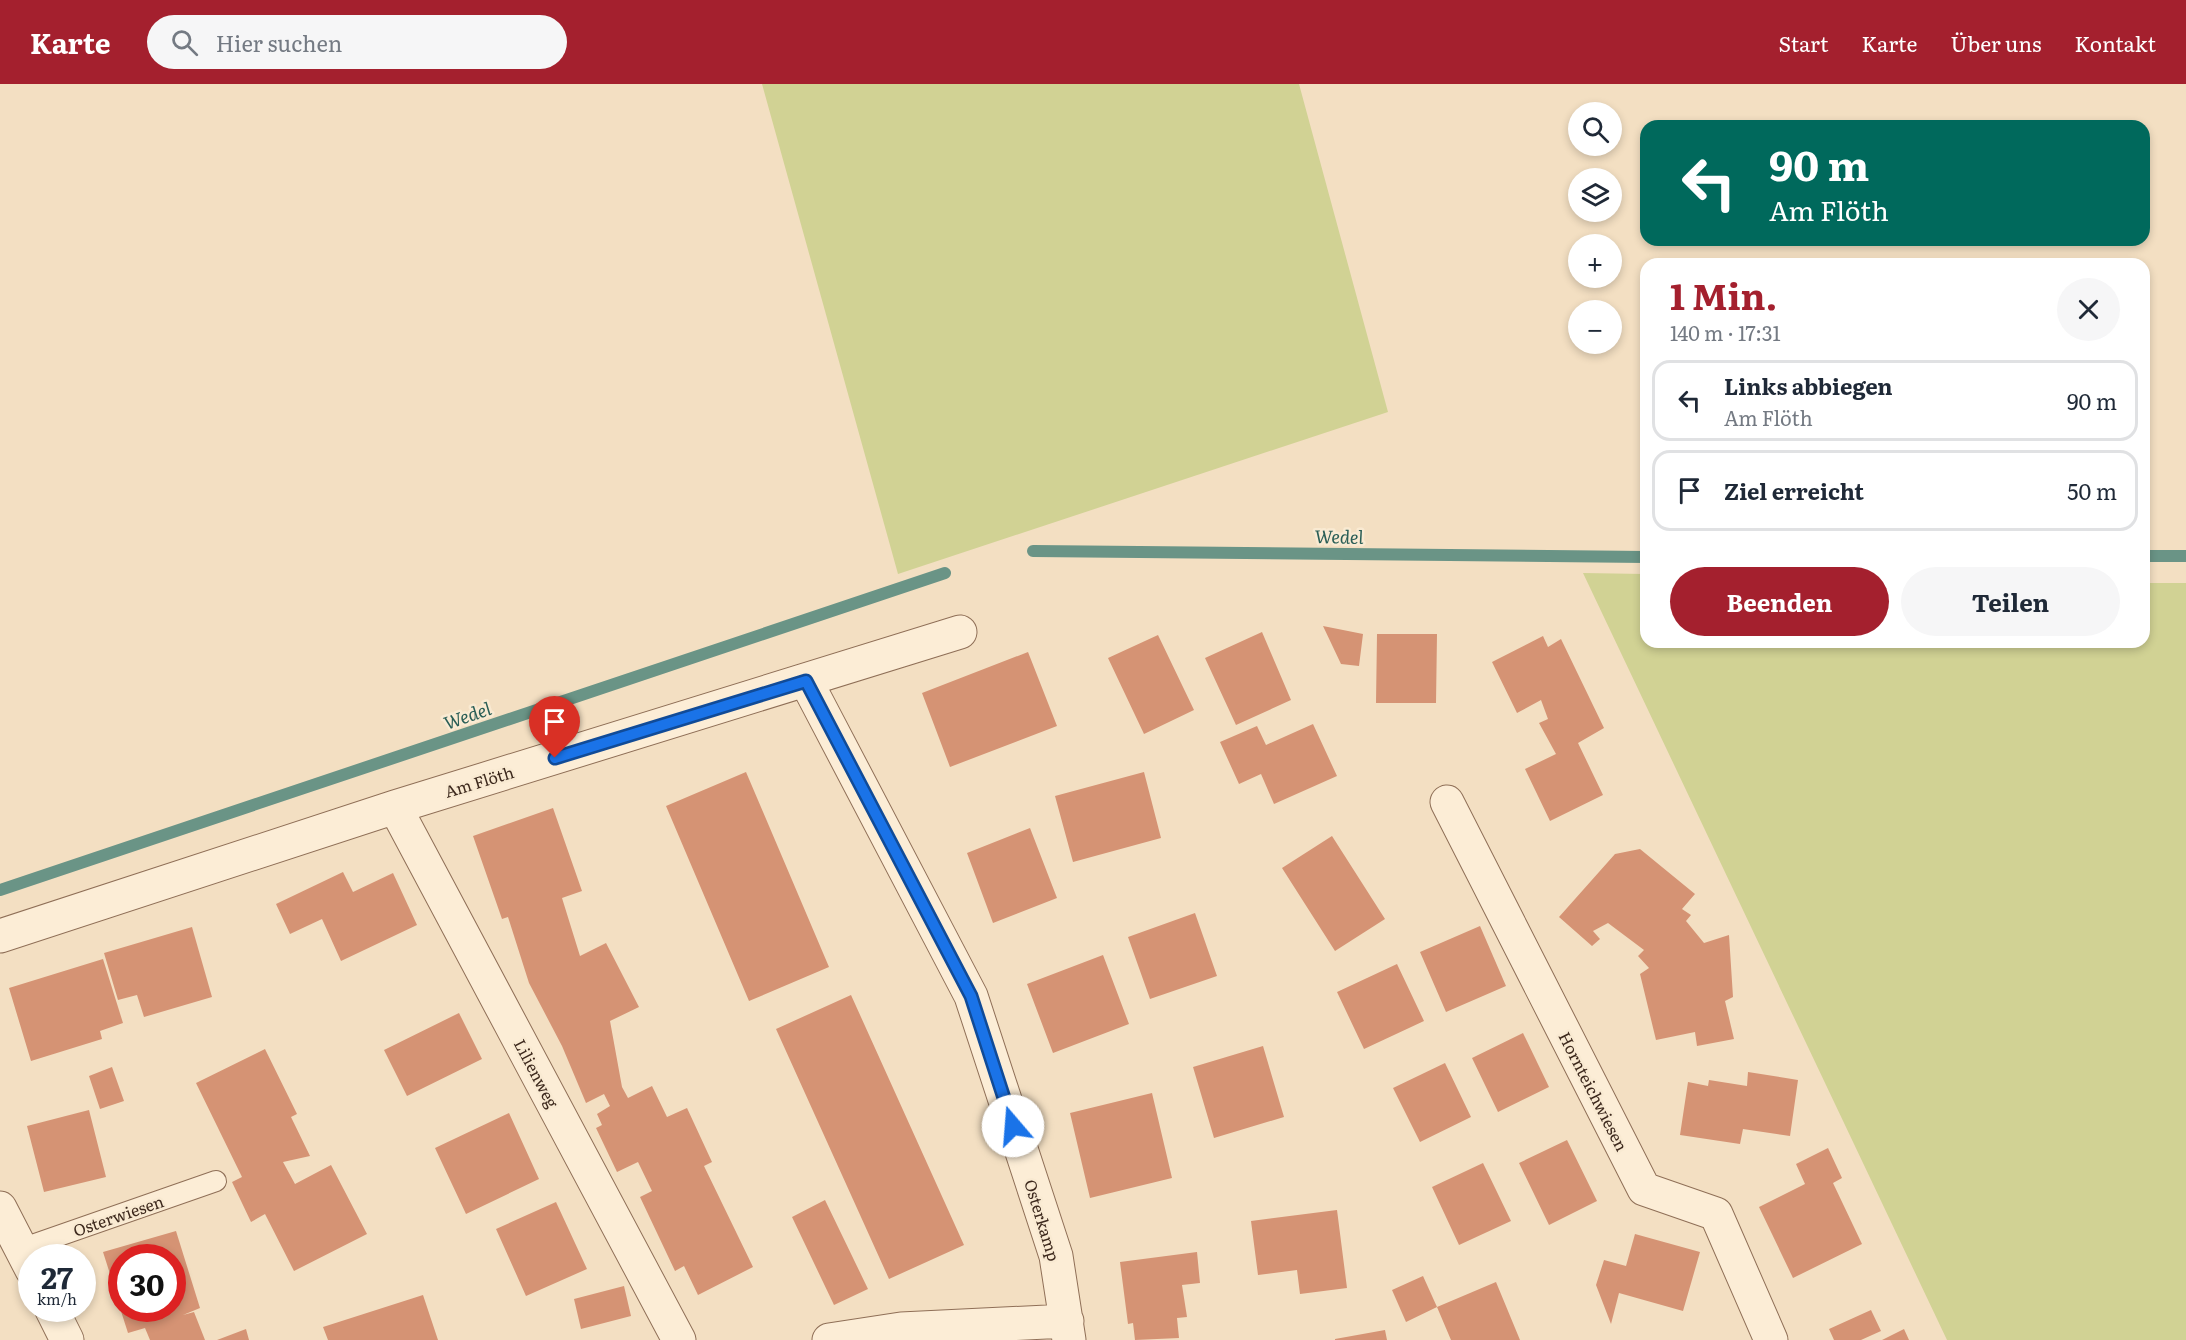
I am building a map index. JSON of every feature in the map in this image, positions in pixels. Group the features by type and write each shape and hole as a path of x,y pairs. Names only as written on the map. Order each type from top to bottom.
{"street":[{"name":"Am Flöth","path":"0,936 395,807 960,632"},
{"name":"Osterkamp","path":"806,681 971,996 1056,1256 1068,1330"},
{"name":"Hornteichwiesen","path":"1447,802 1644,1189 1716,1214 1771,1340"},
{"name":"Lilienweg","path":"395,807 679,1340"},
{"name":"Osterwiesen","path":"0,1208 18,1244"},
{"path":"58,1322 67,1340"},
{"path":"829,1340 901,1335 1068,1330"}],"lane":[{"name":"Osterwiesen","path":"63,1244 216,1181"}],"green space":[{"path":"762,84 1299,84 1388,412 898,574"},
{"path":"1583,573 1640,574 1640,648 2150,648 2150,583 2186,583 2186,1340 1947,1340"}],"building":[{"path":"1323,626 1363,634 1359,666 1341,664"},
{"path":"1262,632 1291,700 1236,725 1205,658"},
{"path":"1377,634 1437,634 1436,703 1376,703"},
{"path":"1158,635 1194,710 1144,734 1108,658"},
{"path":"1543,636 1548,647 1561,639 1604,728 1578,743 1603,795 1550,821 1525,769 1556,754 1539,723 1548,719 1541,700 1517,713 1492,662"},
{"path":"1028,652 1057,726 950,767 922,693"},
{"path":"1313,724 1337,776 1274,804 1261,774 1239,784 1220,742 1257,726 1266,745"},
{"path":"746,772 829,967 749,1001 666,806"},
{"path":"1144,772 1161,838 1073,862 1055,796"},
{"path":"553,808 582,891 562,898 580,956 606,943 639,1007 610,1021 622,1087 628,1098 652,1086 667,1117 687,1108 712,1162 704,1166 753,1267 698,1295 684,1266 675,1271 640,1197 652,1191 638,1162 617,1172 596,1128 602,1125 597,1114 610,1106 604,1094 586,1103 562,1046 529,983 508,917 502,919 473,836"},
{"path":"1030,828 1057,898 993,923 967,853"},
{"path":"1332,836 1385,919 1335,951 1282,868"},
{"path":"1640,849 1695,894 1682,909 1691,915 1686,921 1704,943 1729,935 1733,997 1725,1001 1734,1039 1697,1046 1695,1032 1656,1040 1640,974 1649,968 1638,956 1644,950 1608,923 1593,931 1600,939 1592,946 1559,917 1615,854"},
{"path":"343,872 353,892 393,873 417,925 341,961 322,919 290,934 276,904"},
{"path":"1195,913 1217,976 1150,999 1128,937"},
{"path":"1480,926 1506,986 1446,1012 1420,952"},
{"path":"192,927 212,997 144,1017 137,995 118,1000 104,953"},
{"path":"1103,955 1129,1024 1053,1053 1027,984"},
{"path":"103,959 123,1023 100,1031 102,1039 31,1061 9,988"},
{"path":"1397,964 1424,1021 1364,1049 1337,992"},
{"path":"851,995 964,1245 889,1279 776,1029"},
{"path":"459,1013 482,1059 407,1096 384,1050"},
{"path":"1523,1033 1549,1087 1498,1112 1472,1058"},
{"path":"1263,1046 1284,1117 1214,1138 1193,1067"},
{"path":"265,1049 297,1114 291,1117 310,1156 283,1162 295,1184 331,1165 367,1234 294,1271 265,1214 251,1222 232,1182 242,1177 196,1083"},
{"path":"1445,1063 1471,1117 1420,1142 1393,1088"},
{"path":"112,1067 124,1101 100,1109 89,1076"},
{"path":"1748,1072 1798,1080 1790,1136 1743,1129 1740,1144 1680,1135 1688,1082 1708,1086 1709,1080 1747,1086"},
{"path":"1152,1093 1172,1178 1090,1198 1070,1113"},
{"path":"89,1110 106,1177 44,1192 27,1126"},
{"path":"509,1113 539,1179 466,1214 435,1148"},
{"path":"1567,1140 1597,1201 1549,1225 1519,1163"},
{"path":"1828,1148 1842,1178 1833,1183 1862,1244 1793,1278 1759,1207 1805,1184 1796,1164"},
{"path":"1483,1163 1511,1221 1459,1245 1432,1187"},
{"path":"825,1200 868,1289 834,1305 792,1217"},
{"path":"556,1202 587,1269 526,1296 496,1229"},
{"path":"1337,1210 1347,1288 1300,1294 1297,1270 1258,1275 1251,1221"},
{"path":"176,1231 180,1244 131,1244"},
{"path":"1635,1234 1700,1252 1683,1311 1619,1293 1611,1324 1596,1285 1604,1260 1626,1266"},
{"path":"108,1251 108,1268 103,1252"},
{"path":"1197,1252 1200,1283 1182,1285 1187,1317 1177,1318 1179,1338 1135,1340 1133,1323 1128,1324 1120,1262"},
{"path":"186,1263 200,1308 186,1314"},
{"path":"1423,1276 1437,1307 1406,1322 1392,1290"},
{"path":"1496,1282 1520,1340 1451,1340 1437,1307"},
{"path":"624,1286 631,1316 581,1329 574,1299"},
{"path":"423,1295 438,1340 328,1340 323,1327"},
{"path":"1871,1310 1881,1331 1861,1340 1834,1340 1829,1329"},
{"path":"194,1312 205,1340 150,1340 145,1328 128,1333 124,1322 186,1322 186,1314"},
{"path":"246,1329 249,1340 217,1340"},
{"path":"1904,1329 1909,1340 1882,1340"},
{"path":"1385,1330 1387,1340 1335,1340 1335,1339"}],"waterway":[{"name":"Wedel","path":"1033,551 1640,557"},
{"name":"Wedel","path":"2150,556 2186,556"},
{"name":"Wedel","path":"0,890 945,573"}],"route":[{"path":"555,758 806,681 971,996 1013,1126"}]}
